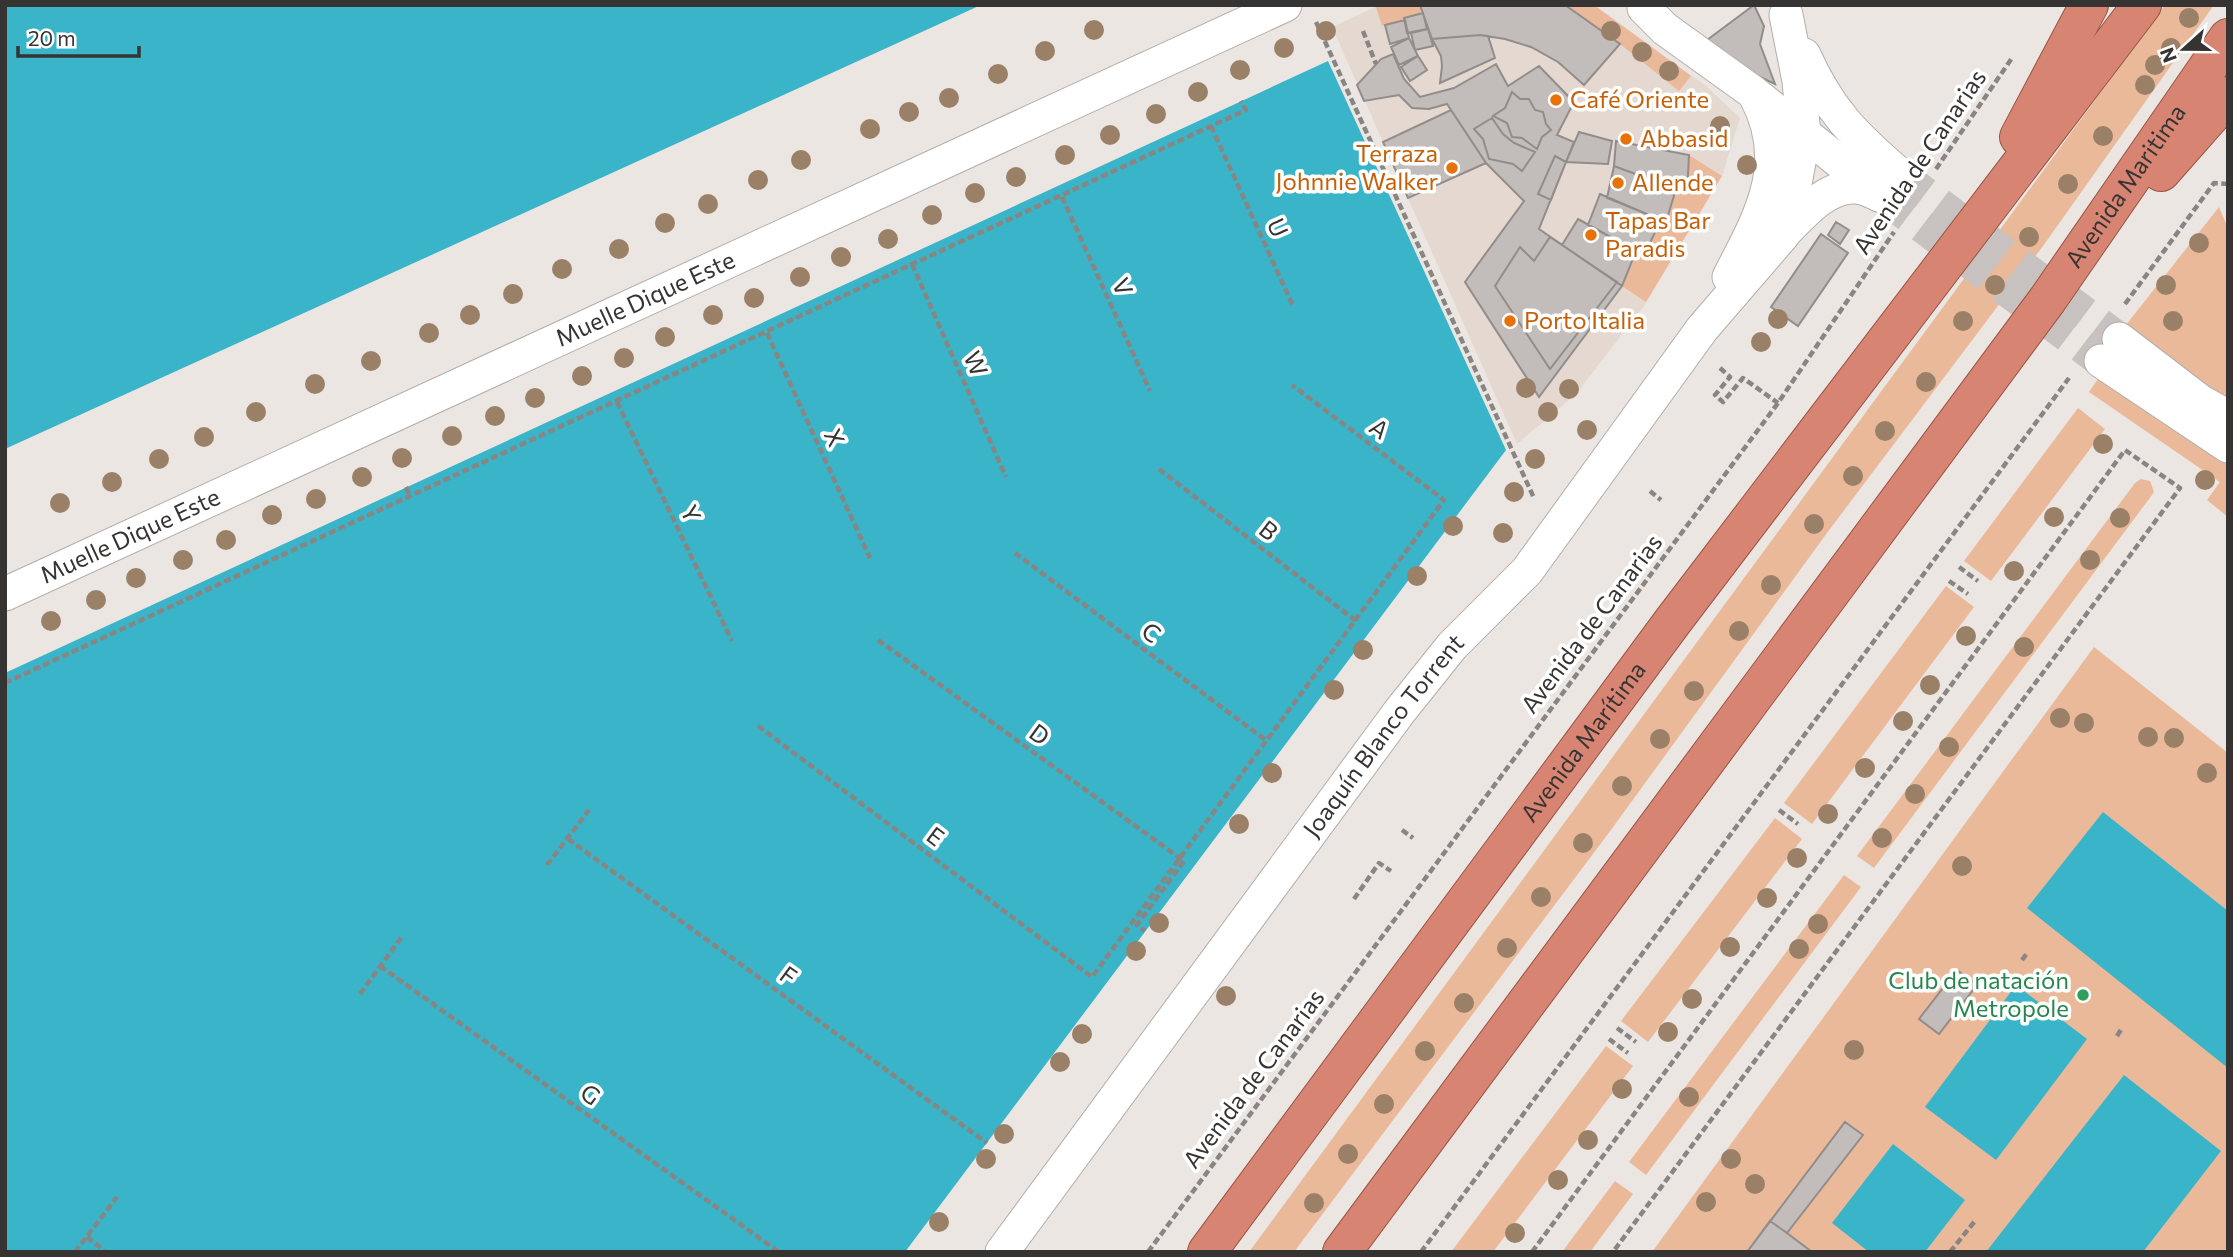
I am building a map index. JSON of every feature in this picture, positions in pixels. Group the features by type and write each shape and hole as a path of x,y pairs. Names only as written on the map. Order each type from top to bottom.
{"highway":[{"path":"1965,238 2089,5"},
{"path":"1965,238 2142,5"},
{"name":"Avenida Maritima","path":"2048,299 2228,38"},
{"path":"1342,1252 2048,299 2228,96"},
{"name":"Avenida Marítima","path":"1207,1252 1681,610 1965,238"}],"street":[{"path":"1650,6 1665,30 1755,93 1804,135 1894,197"},
{"path":"1784,10 1814,77 1894,197"},
{"name":"Joaquín Blanco Torrent","path":"1783,234 1804,135 1799,81 1784,10"},
{"name":"Muelle Dique Este","path":"5,594 1299,12"},
{"path":"1696,336 1753,231 1768,195 1772,171 1770,128 1755,93"},
{"name":"Joaquín Blanco Torrent","path":"1002,1252 1400,711 1452,646 1527,571 1696,336 1783,234 1820,199 1852,187 1894,197"},
{"path":"2098,358 2200,401 2228,417"},
{"path":"2098,358 2228,446"}],"path":[{"path":"1299,12 1552,537"},
{"path":"1363,31 1376,64"},
{"name":"Avenida de Canarias","path":"1932,176 2017,51"},
{"path":"5,683 1211,127 1246,110 1241,101"},
{"name":"U","path":"1211,127 1293,306"},
{"path":"2123,306 2214,183 2228,184"},
{"name":"V","path":"1062,197 1150,391"},
{"name":"Avenida de Canarias","path":"1148,1252 1778,403 1894,197"},
{"name":"W","path":"912,264 1006,477"},
{"name":"X","path":"767,333 870,558"},
{"path":"1696,336 1730,377 1715,395 1723,402 1743,378 1778,403"},
{"path":"1421,1252 2098,358"},
{"name":"A","path":"1292,385 1444,500 1356,621"},
{"name":"Y","path":"617,402 732,641"},
{"path":"1532,1252 2125,450 2180,488 1614,1252"},
{"name":"B","path":"1160,469 1356,621"},
{"path":"406,488 410,496"},
{"path":"1650,492 1661,500"},
{"name":"C","path":"1014,553 1267,741"},
{"path":"1959,567 1978,581"},
{"path":"1950,581 1968,594"},
{"path":"1145,931 1137,925 1184,861 1179,858 1356,621"},
{"name":"D","path":"878,640 1179,858"},
{"name":"E","path":"758,726 1092,977 1179,858"},
{"path":"547,865 589,810"},
{"path":"1779,810 1798,824"},
{"path":"1402,830 1413,838"},
{"name":"F","path":"568,839 987,1143"},
{"path":"1354,899 1379,863 1391,871"},
{"path":"360,994 401,938"},
{"path":"2022,960 2028,952"},
{"name":"G","path":"380,966 779,1252"},
{"path":"1617,1028 1636,1042"},
{"path":"2117,1036 2122,1028"},
{"path":"1609,1040 1628,1053"},
{"path":"75,1252 117,1197"},
{"path":"1950,1252 1975,1221"},
{"path":"87,1237 106,1252"}],"shaded area":[{"path":"1380,5 1594,5 1706,86 1740,118 1722,176 1644,306 1576,394 1517,444 1332,27"},
{"path":"1421,5 1423,13 1382,26 1376,7"},
{"path":"1565,5 1594,5 1691,76 1679,91"},
{"path":"2165,5 2214,5 2043,246 1827,533 1608,834 1294,1252 1249,1252"},
{"path":"1689,155 1722,176 1646,302 1622,286 1636,251 1645,255 1661,220 1667,222 1676,189 1687,192"},
{"path":"2219,207 2228,228 2228,406 2122,330"},
{"path":"2100,376 2228,464 2228,517 2207,500 2220,482 2089,392"},
{"path":"2078,408 2105,429 1991,581 1964,561"},
{"path":"2141,479 2150,481 2154,492 2152,495 1874,868 1857,856 2135,483"},
{"path":"1946,586 1974,607 1812,824 1784,803"},
{"name":"Club de natación Metropole","path":"2094,647 2228,753 2228,1252 1652,1252"},
{"path":"1775,818 1802,839 1648,1042 1621,1021"},
{"path":"1844,875 1861,887 1646,1175 1629,1162"},
{"path":"1606,1046 1633,1066 1493,1252 1451,1252"},
{"path":"1615,1181 1633,1194 1590,1252 1562,1252"}],"water":[{"path":"5,5 981,5 5,449"},
{"path":"1328,61 1506,450 905,1252 5,1252 5,673"},
{"path":"2103,812 2228,911 2228,1068 2027,908"},
{"path":"2016,985 2087,1039 1996,1160 1925,1107"},
{"path":"2124,1075 2221,1151 2143,1252 1986,1252"},
{"path":"1893,1144 1965,1200 1925,1252 1869,1252 1832,1223"}],"building":[{"path":"1420,5 1565,5 1620,44 1584,85 1558,62 1531,47 1505,39 1480,35 1432,39"},
{"path":"1754,5 1764,26 1760,44 1775,84 1745,70 1707,40"},
{"path":"1423,13 1427,29 1407,33 1404,18"},
{"path":"1405,20 1409,38 1390,44 1385,25"},
{"path":"1428,29 1433,46 1415,50 1411,33"},
{"path":"1488,36 1495,58 1440,83 1441,56 1432,39"},
{"path":"1409,38 1418,56 1399,65 1391,47"},
{"path":"1393,54 1404,79 1420,97 1454,88 1496,64 1508,86 1539,66 1574,102 1557,135 1574,142 1539,229 1622,286 1539,397 1465,282 1524,201 1486,163 1447,104 1429,109 1412,108 1399,95 1364,101 1357,85 1381,59"},
{"path":"1418,56 1427,70 1410,81 1401,67"},
{"path":"1512,92 1520,99 1529,99 1535,110 1543,112 1546,124 1551,130 1542,137 1537,149 1522,138 1512,137 1507,123 1493,116 1505,108"},
{"path":"1451,110 1486,163 1408,198 1383,142"},
{"path":"1492,118 1503,134 1514,143 1535,152 1522,171 1513,164 1489,159 1483,139 1474,129"},
{"path":"1579,132 1612,141 1608,164 1566,162"},
{"path":"1616,141 1689,155 1687,193 1614,166"},
{"path":"1555,156 1566,162 1551,200 1538,194"},
{"path":"1614,166 1676,189 1666,222 1607,198"},
{"path":"1600,194 1661,220 1644,255 1588,225"},
{"path":"1578,219 1636,251 1622,286 1562,245"},
{"path":"1836,222 1849,230 1840,244 1828,235"},
{"path":"1821,234 1848,253 1798,326 1771,307"},
{"path":"1550,237 1617,282 1550,369 1495,286 1520,247 1534,261"},
{"path":"1957,970 1977,985 1939,1034 1919,1019"},
{"path":"1845,1122 1863,1135 1787,1233 1812,1252 1747,1252"},
{"path":"1770,1221 1787,1233 1812,1252 1747,1252"}],"tunnel":[{"path":"1899,174 2119,339"},
{"path":"1882,196 2101,361"}],"place":[{"name":"Café Oriente","path":"1556,100"},
{"name":"Abbasid","path":"1626,139"},
{"name":"Terraza Johnnie Walker","path":"1452,168"},
{"name":"Allende","path":"1618,183"},
{"name":"Tapas Bar Paradis","path":"1591,235"},
{"name":"Porto Italia","path":"1510,321"},
{"name":"Club de natación Metropole","path":"2083,995"}]}
